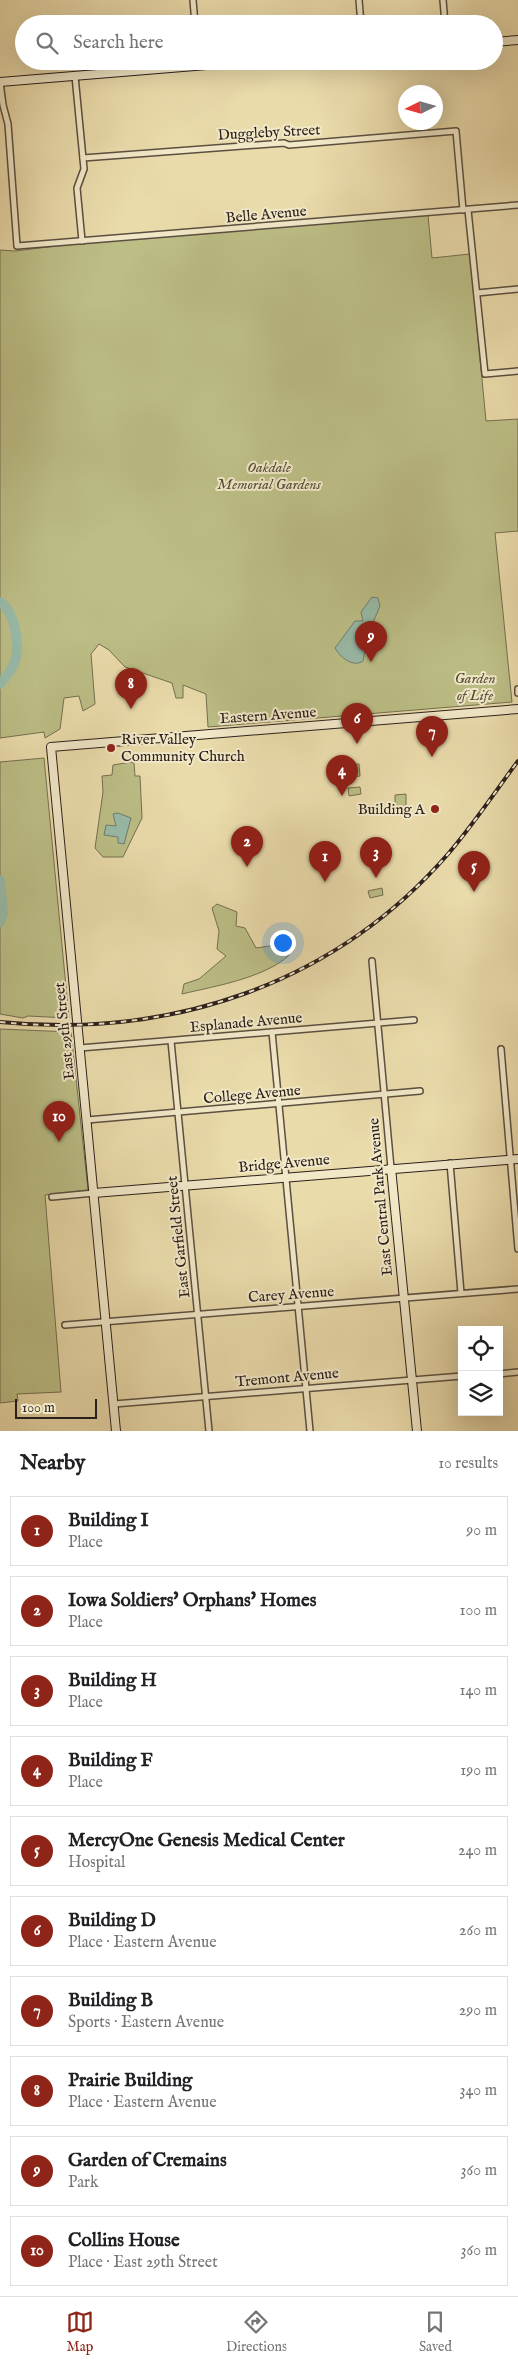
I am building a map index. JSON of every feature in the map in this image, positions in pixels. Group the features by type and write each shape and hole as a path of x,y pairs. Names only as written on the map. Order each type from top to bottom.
{"street":[{"path":"193,0 194,15"},
{"path":"359,0 360,15"},
{"path":"444,0 445,15"},
{"path":"503,41 518,40"},
{"path":"0,82 136,70"},
{"path":"75,76 83,158 82,178 78,188 82,241"},
{"name":"Belle Avenue","path":"0,82 8,124 17,246 518,205"},
{"name":"Duggleby Street","path":"83,158 284,143 289,145 456,131 466,210"},
{"path":"466,210 485,374 518,371"},
{"path":"477,293 518,289"},
{"name":"Eastern Avenue","path":"51,747 518,709"},
{"name":"East 29th Street","path":"51,747 116,1431"},
{"name":"East Central Park Avenue","path":"372,961 416,1431"},
{"name":"Esplanade Avenue","path":"80,1048 414,1020"},
{"path":"272,1032 300,1306 310,1431"},
{"name":"East Garfield Street","path":"171,1041 209,1431"},
{"path":"501,1049 514,1159 518,1249"},
{"name":"College Avenue","path":"87,1120 178,1114 420,1091"},
{"name":"Bridge Avenue","path":"52,1197 286,1176 514,1159"},
{"path":"450,1163 461,1293"},
{"name":"Carey Avenue","path":"65,1325 518,1289"},
{"path":"503,1374 518,1372"},
{"name":"Tremont Avenue","path":"114,1404 458,1376"}],"green space":[{"name":"Oakdale Memorial Gardens","path":"428,215 432,258 470,254 486,421 518,419 518,531 495,533 512,702 208,727 206,694 183,685 183,698 176,698 172,683 125,667 109,650 99,644 91,654 95,704 83,711 79,696 64,698 60,729 45,738 44,732 0,738 0,250 15,251 64,245"},
{"path":"44,758 69,1018 28,1016 23,1018 0,1014 0,762"},
{"path":"134,763 135,776 140,776 142,818 123,857 103,857 95,848 103,792 102,776 112,775 113,765"},
{"path":"359,764 360,776 345,778 344,765"},
{"path":"360,787 361,794 349,796 348,788"},
{"path":"406,794 406,807 395,808 395,795"},
{"path":"382,888 383,895 370,898 368,891"},
{"path":"217,904 237,912 236,926 245,928 256,948 289,943 294,950 272,967 258,974 226,984 182,994 184,984 199,979 226,956 217,949 219,931 212,908"},
{"path":"0,1029 71,1032 88,1190 45,1195 61,1392 17,1394 18,1401 0,1403"}],"shaded area":[{"path":"372,597 378,598 380,606 368,634 363,661 359,663 351,662 343,658 335,648 355,621 363,621 361,612"},
{"path":"118,813 131,818 124,844 118,843 118,837 104,835 106,825 116,826 113,814"}],"waterway":[{"path":"0,602 13,621 17,646 14,664 0,684"},
{"path":"0,880 3,913 0,922"}],"railway":[{"path":"0,1022 63,1025 126,1021 186,1011 245,994 301,969 354,938 403,900 448,854 518,761"}],"place":[{"name":"Garden of Cremains","path":"371,662"},
{"name":"Prairie Building","path":"131,709"},
{"name":"Building D","path":"357,744"},
{"name":"River Valley Community Church","path":"111,748"},
{"name":"Building B","path":"432,757"},
{"name":"Building F","path":"342,796"},
{"name":"Building A","path":"435,809"},
{"name":"Iowa Soldiers' Orphans' Homes","path":"247,867"},
{"name":"Building H","path":"376,878"},
{"name":"Building I","path":"325,882"},
{"name":"MercyOne Genesis Medical Center","path":"474,892"},
{"name":"Collins House","path":"59,1142"}],"park label":[{"name":"Garden of Life","path":"475,686"}]}
